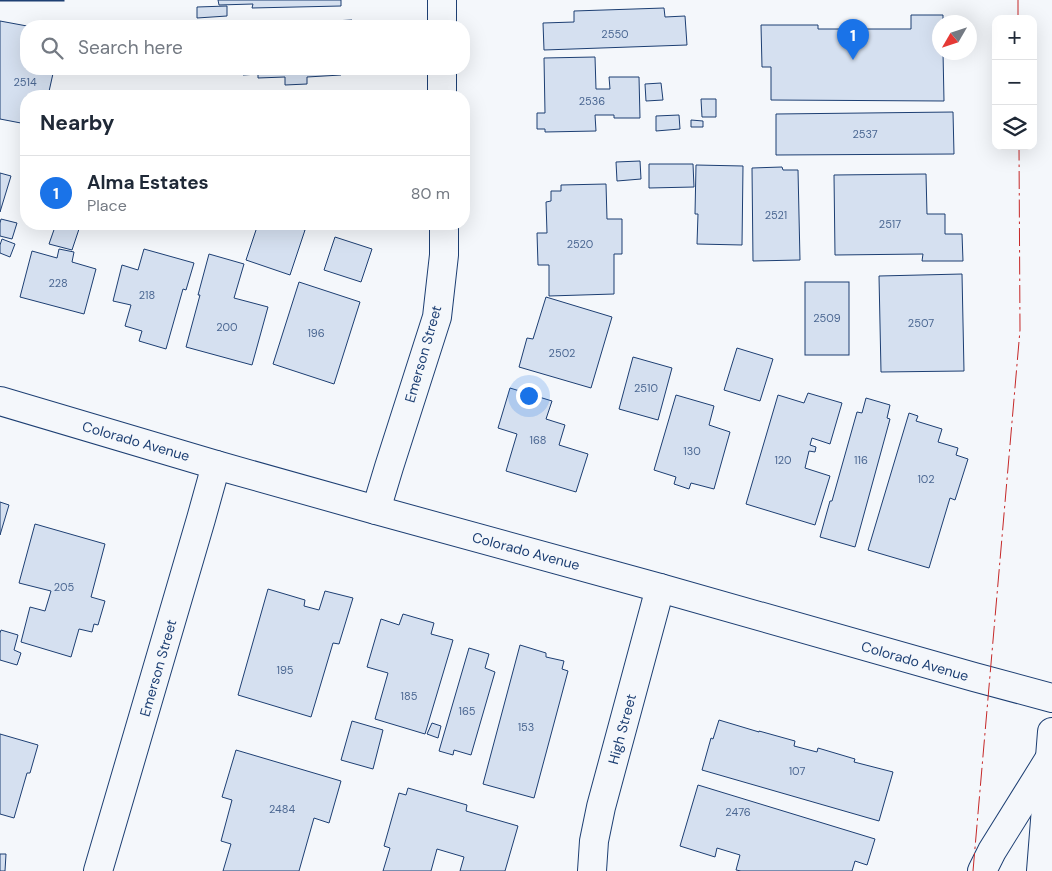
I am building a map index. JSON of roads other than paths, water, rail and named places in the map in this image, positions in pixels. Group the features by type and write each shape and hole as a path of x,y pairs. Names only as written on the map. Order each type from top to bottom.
{"street":[{"path":"442,0 442,20"},
{"path":"442,75 442,90"},
{"name":"Emerson Street","path":"376,510 437,317 444,256 444,230"},
{"name":"Colorado Avenue","path":"0,401 376,510 1052,698"},
{"name":"Emerson Street","path":"98,871 216,464"},
{"name":"High Street","path":"592,871 594,841 601,807 660,588"},
{"path":"982,871 1051,745"},
{"path":"1041,871 1051,745"}],"place":[{"name":"Alma Estates","path":"853,60"}]}
